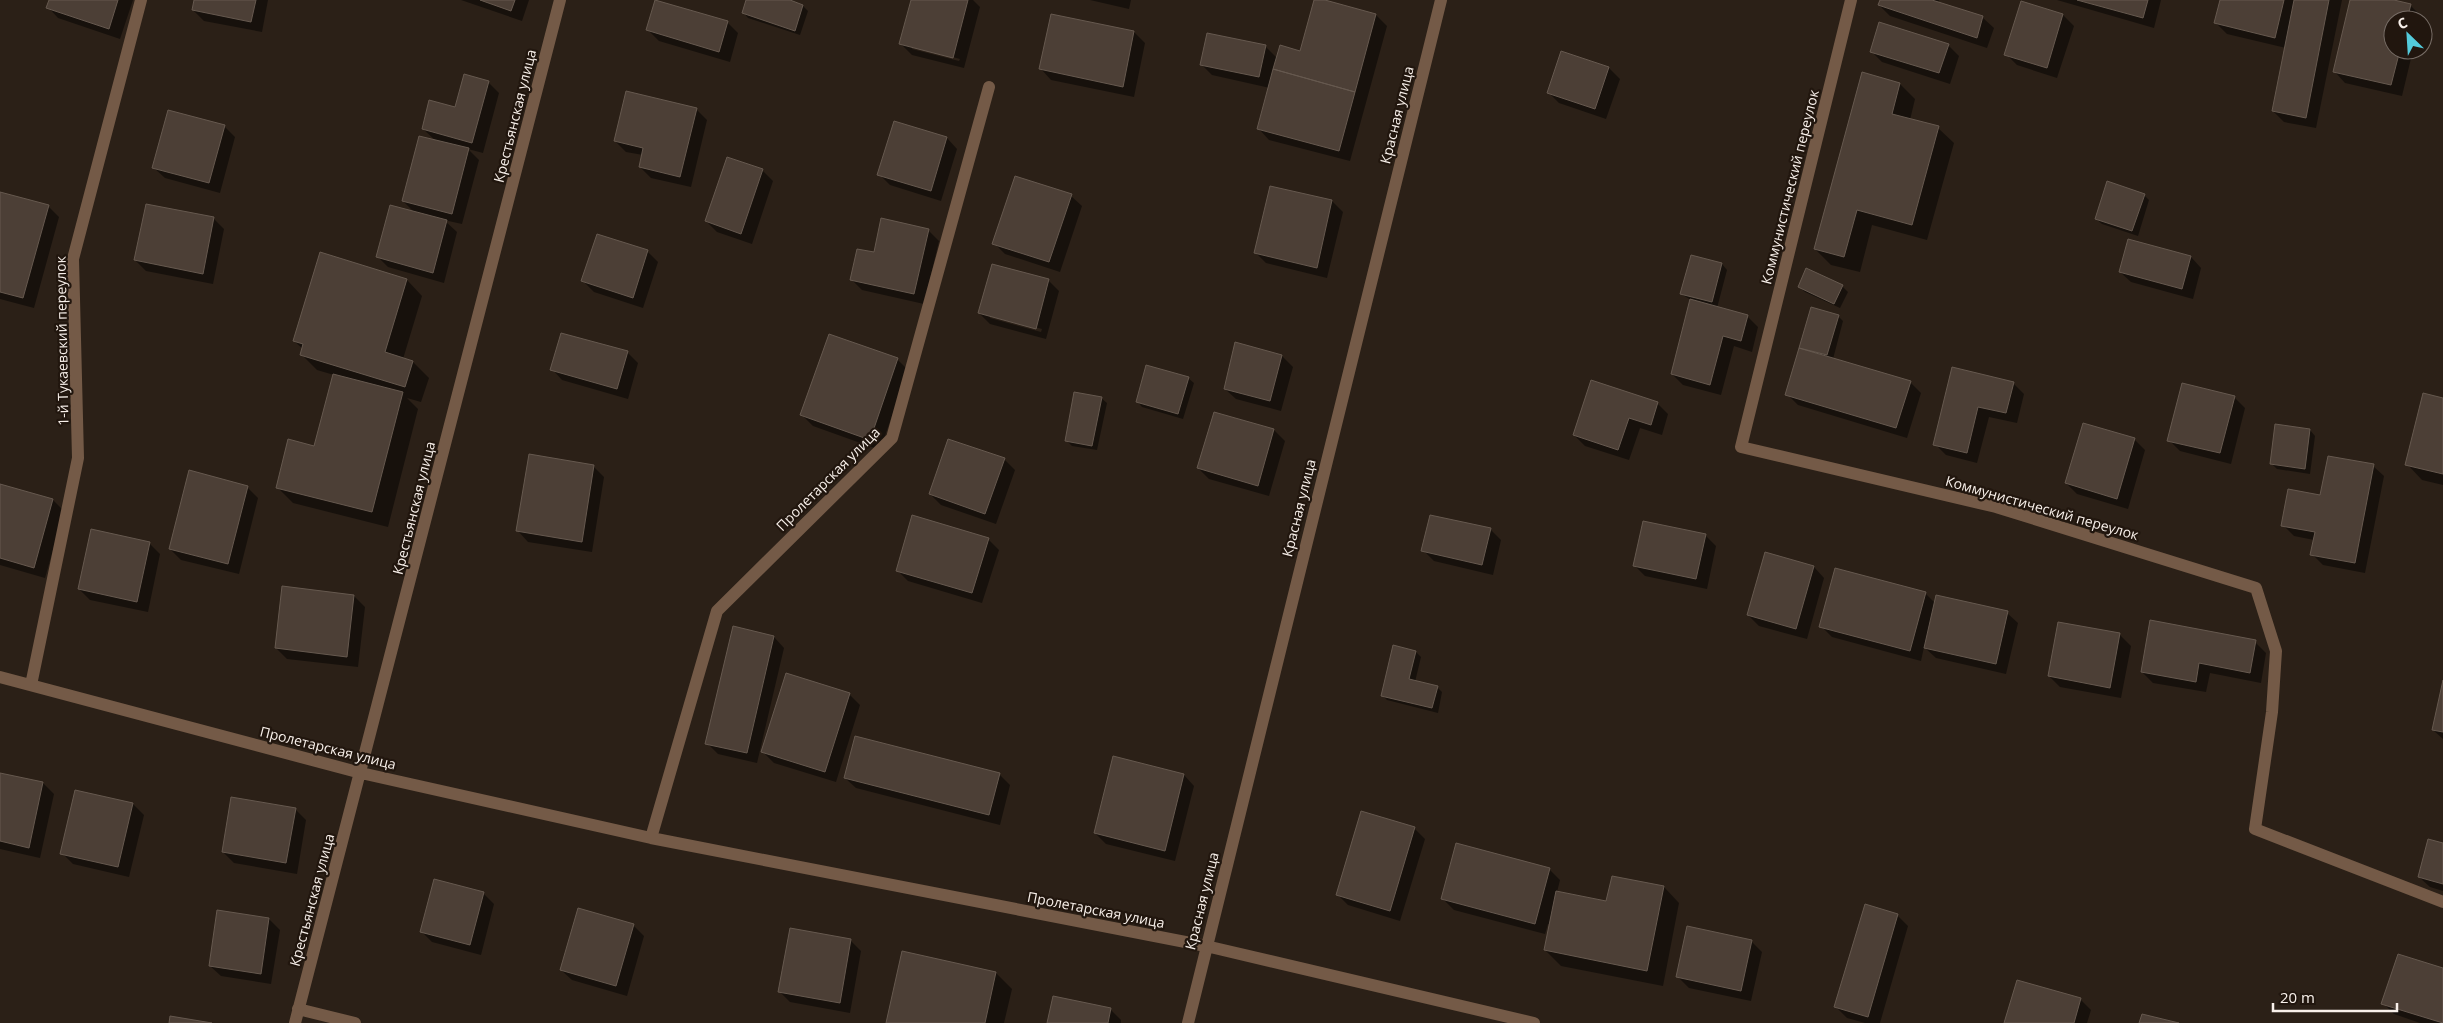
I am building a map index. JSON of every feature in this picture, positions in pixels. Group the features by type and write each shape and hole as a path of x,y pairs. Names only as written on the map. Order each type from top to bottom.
{"street":[{"name":"1-й Тукаевский переулок","path":"31,685 78,458 73,259 141,0"},
{"name":"Крестьянская улица","path":"295,1023 560,0"},
{"name":"Красная улица","path":"1188,1023 1441,0"},
{"name":"Коммунистический переулок","path":"1851,0 1741,447 1996,507 2256,588 2276,651 2272,712 2255,829 2443,902"},
{"name":"Пролетарская улица","path":"651,838 718,611 892,438 989,87"},
{"name":"Пролетарская улица","path":"0,677 361,773 651,838 1206,946 1534,1023"},
{"path":"298,1009 355,1023"}],"building":[{"path":"49,0 118,0 109,29 46,8"},
{"path":"194,0 256,0 251,22 192,10"},
{"path":"480,0 515,0 511,11"},
{"path":"655,0 728,21 719,52 646,30"},
{"path":"746,0 790,0 803,5 795,31 742,13"},
{"path":"911,0 968,0 953,58 899,44"},
{"path":"1314,0 1325,0 1376,14 1355,92 1273,69 1280,45 1300,51"},
{"path":"1880,0 1932,0 1983,16 1977,38 1878,5"},
{"path":"2077,0 2148,0 2143,18"},
{"path":"2220,0 2284,0 2275,38 2214,23"},
{"path":"2294,0 2329,0 2306,118 2272,111"},
{"path":"2350,0 2394,0 2411,4 2410,10 2383,10 2383,60 2397,60 2391,85 2333,72"},
{"path":"2021,1 2063,14 2047,68 2004,55"},
{"path":"1051,14 1134,31 1123,87 1039,69"},
{"path":"1879,22 1949,44 1939,73 1870,52"},
{"path":"1207,33 1266,45 1259,77 1200,65"},
{"path":"1561,51 1609,67 1595,109 1547,93"},
{"path":"1273,69 1355,92 1339,151 1257,129"},
{"path":"1862,72 1900,83 1892,114 1939,126 1912,225 1857,210 1844,257 1814,249"},
{"path":"464,74 489,81 472,143 422,129 429,100 455,107"},
{"path":"626,91 697,108 680,177 639,167 643,148 614,141"},
{"path":"168,110 225,125 209,183 152,168"},
{"path":"894,121 947,137 931,191 877,175"},
{"path":"419,136 469,148 452,214 402,201"},
{"path":"727,157 763,169 741,234 705,221"},
{"path":"1015,176 1072,194 1049,262 992,244"},
{"path":"2107,181 2145,194 2132,231 2095,219"},
{"path":"1270,186 1332,200 1317,268 1254,253"},
{"path":"0,192 49,205 23,298 0,292"},
{"path":"146,204 214,217 203,274 134,260"},
{"path":"390,205 447,220 433,273 376,257"},
{"path":"881,218 929,229 914,294 850,280 857,249 874,252"},
{"path":"597,234 648,250 633,298 581,281"},
{"path":"2128,239 2191,256 2182,289 2119,272"},
{"path":"320,252 407,279 385,352 413,361 405,387 300,355 303,344 293,341"},
{"path":"1691,255 1722,263 1712,302 1680,294"},
{"path":"992,264 1049,279 1036,329 978,313"},
{"path":"1806,268 1843,285 1834,304 1798,287"},
{"path":"1690,299 1748,315 1741,341 1723,336 1710,385 1671,374"},
{"path":"1811,307 1839,315 1827,355 1799,348"},
{"path":"561,333 628,351 617,389 550,370"},
{"path":"829,334 898,358 870,440 800,415"},
{"path":"1235,342 1282,355 1270,401 1224,389"},
{"path":"1799,348 1911,381 1896,428 1785,395"},
{"path":"1146,365 1189,377 1178,414 1136,402"},
{"path":"1952,367 2014,382 2006,413 1978,407 1967,453 1933,445"},
{"path":"333,374 403,392 372,512 276,488 288,439 314,446"},
{"path":"1591,380 1658,402 1651,425 1629,418 1618,450 1573,435"},
{"path":"2182,383 2235,396 2220,453 2167,441"},
{"path":"1074,392 1102,397 1092,446 1065,441"},
{"path":"2423,393 2443,398 2443,474 2405,465"},
{"path":"1214,412 1274,429 1258,486 1197,468"},
{"path":"2083,423 2135,438 2117,499 2065,483"},
{"path":"2275,424 2310,429 2305,469 2270,464"},
{"path":"948,439 1005,458 985,514 929,494"},
{"path":"529,454 594,465 582,542 516,531"},
{"path":"2328,456 2374,464 2355,563 2310,555 2315,532 2281,526 2288,489 2320,495"},
{"path":"189,470 248,486 228,564 169,549"},
{"path":"0,484 53,499 34,568 0,558"},
{"path":"912,515 989,538 972,593 896,571"},
{"path":"1430,515 1491,528 1482,565 1421,551"},
{"path":"1643,521 1706,534 1696,579 1633,566"},
{"path":"91,529 150,542 137,602 78,589"},
{"path":"1765,552 1814,566 1796,629 1747,615"},
{"path":"1835,568 1926,592 1910,651 1819,627"},
{"path":"282,586 354,595 347,657 275,648"},
{"path":"1936,595 2008,611 1996,664 1924,648"},
{"path":"2150,620 2256,640 2250,673 2199,663 2196,682 2141,672"},
{"path":"2058,622 2120,633 2110,688 2048,676"},
{"path":"733,626 774,636 747,753 705,744"},
{"path":"1393,645 1416,651 1409,679 1438,686 1432,708 1381,696"},
{"path":"786,673 850,693 825,772 761,752"},
{"path":"2443,680 2443,732 2432,730"},
{"path":"855,736 1000,773 989,815 844,778"},
{"path":"1113,756 1184,774 1165,851 1094,833"},
{"path":"0,773 43,782 29,848 0,841"},
{"path":"75,790 133,803 118,867 60,854"},
{"path":"231,797 296,808 286,863 222,852"},
{"path":"1361,811 1415,827 1390,911 1336,895"},
{"path":"2428,839 2443,843 2443,884 2418,877"},
{"path":"1456,843 1550,868 1535,924 1441,899"},
{"path":"1612,876 1664,886 1647,971 1544,950 1556,891 1606,901"},
{"path":"434,879 484,892 470,945 420,932"},
{"path":"1865,904 1898,914 1868,1017 1834,1007"},
{"path":"578,908 634,924 616,986 560,970"},
{"path":"217,910 269,918 261,974 209,966"},
{"path":"1687,926 1752,940 1741,991 1676,977"},
{"path":"790,928 851,939 840,1003 778,992"},
{"path":"902,951 996,972 985,1023 886,1023"},
{"path":"2398,954 2443,968 2443,1023 2381,1004"},
{"path":"2017,980 2081,998 2074,1023 2004,1023"},
{"path":"1053,996 1111,1008 1108,1023 1047,1023"},
{"path":"2142,1014 2179,1023 2139,1023"},
{"path":"170,1016 212,1023 169,1023"}]}
